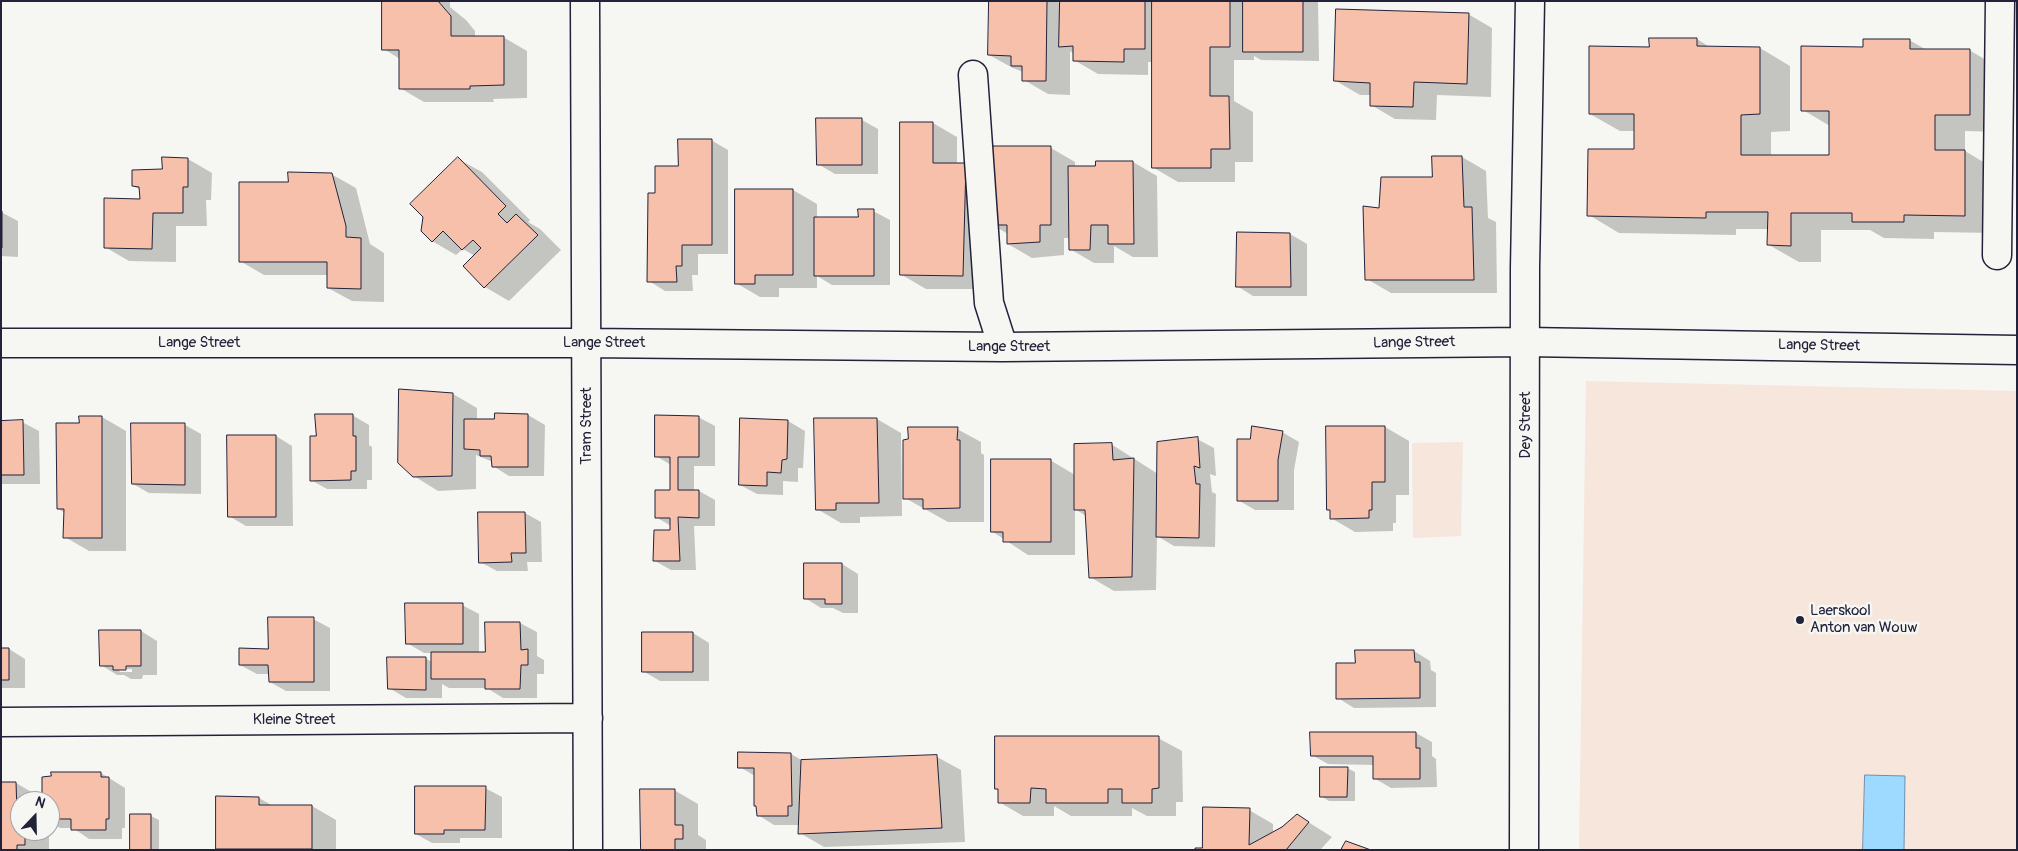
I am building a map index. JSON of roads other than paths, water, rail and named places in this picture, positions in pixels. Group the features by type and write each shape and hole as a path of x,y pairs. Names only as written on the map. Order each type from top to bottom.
{"street":[{"name":"Tram Street","path":"585,1 588,850"},
{"name":"Dey Street","path":"1524,850 1526,342 1530,1"},
{"path":"1997,255 2000,1"},
{"path":"974,75 989,303 1002,347"},
{"name":"Lange Street","path":"1,343 586,343 1002,347 1526,342 2017,350"},
{"name":"Kleine Street","path":"1,722 588,718"}],"water":[{"path":"1865,775 1905,776 1904,850 1863,850"}],"place":[{"name":"Laerskool Anton van Wouw","path":"1800,620"}]}
